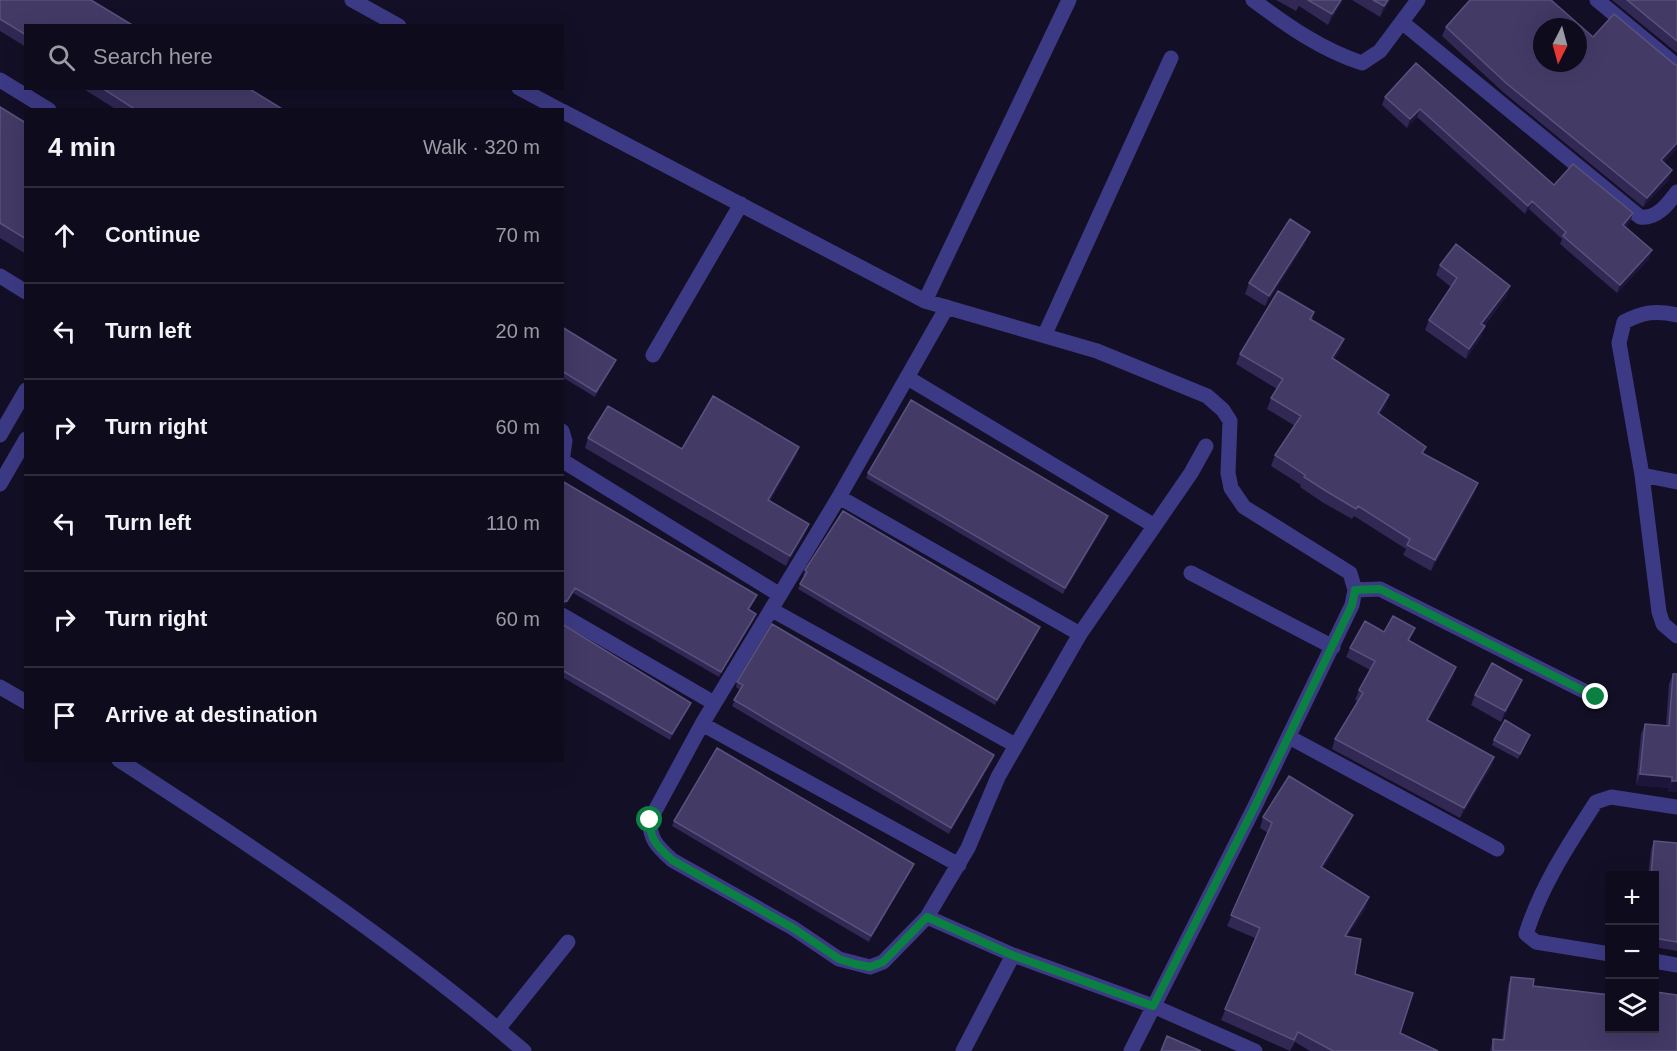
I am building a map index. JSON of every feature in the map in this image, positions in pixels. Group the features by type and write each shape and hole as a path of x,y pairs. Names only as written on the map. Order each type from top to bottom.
{"street":[{"path":"352,0 395,24"},
{"path":"925,301 1068,0"},
{"path":"1253,0 1305,38 1335,54 1362,63 1380,51 1418,0"},
{"path":"1597,0 1677,66"},
{"path":"1403,23 1640,217 1649,218 1657,213 1677,192"},
{"path":"1046,334 1171,58"},
{"path":"0,80 46,108"},
{"path":"523,90 557,108"},
{"path":"564,112 925,301 1046,334 1143,368 1207,396 1223,410 1230,421 1228,473 1231,488 1244,507 1350,573 1355,590 1352,605 1333,647 1131,1051"},
{"path":"653,355 741,204"},
{"path":"0,276 24,291"},
{"path":"947,307 839,497 714,703 650,820 650,833 656,845 672,860 793,928 839,959 870,967 883,962 927,917 959,865 998,777 1080,634 1191,473 1206,446"},
{"path":"1677,315 1661,311 1641,313 1624,322 1619,343 1656,569 1659,612 1663,624 1677,636"},
{"path":"908,378 1153,525"},
{"path":"0,435 24,393"},
{"path":"564,436 566,441 564,454"},
{"path":"0,484 24,442"},
{"path":"564,462 780,595"},
{"path":"1642,475 1677,482"},
{"path":"839,497 1080,634"},
{"path":"1191,573 1333,647"},
{"path":"1355,590 1380,589 1596,697"},
{"path":"772,610 1015,746"},
{"path":"564,616 714,703"},
{"path":"0,687 24,701"},
{"path":"702,724 959,865"},
{"path":"1289,737 1497,849"},
{"path":"122,762 219,825 336,907 524,1051"},
{"path":"1605,953 1536,942 1527,934 1533,913 1553,871 1596,802 1611,797 1677,807"},
{"path":"927,917 1012,955 1153,1006 1255,1051"},
{"path":"498,1029 568,942"},
{"path":"963,1051 1012,955"},
{"path":"1659,963 1677,965"}],"building":[{"path":"0,0 91,0 131,24 24,24 24,34 0,19"},
{"path":"1308,0 1341,0 1332,14"},
{"path":"1373,0 1388,0 1384,6"},
{"path":"1470,0 1551,0 1571,18 1533,18 1533,72 1587,72 1587,32 1593,37 1614,14 1677,65 1677,143 1661,160 1672,170 1647,198 1506,83 1446,27"},
{"path":"1627,0 1677,0 1677,41"},
{"path":"1416,63 1554,185 1573,164 1633,213 1623,225 1652,250 1620,285 1563,236 1566,232 1532,201 1528,206 1420,109 1410,119 1385,97"},
{"path":"105,90 251,90 281,108 133,108"},
{"path":"0,107 24,122 24,238 0,223"},
{"path":"1290,219 1310,232 1269,296 1249,283"},
{"path":"1456,244 1510,286 1481,324 1485,326 1469,349 1429,320 1457,278 1440,265"},
{"path":"1278,291 1314,312 1310,319 1344,339 1332,358 1389,395 1378,413 1426,447 1422,453 1478,483 1435,560 1407,545 1410,539 1358,506 1356,509 1326,491 1275,455 1301,416 1271,398 1283,379 1240,354"},
{"path":"564,328 616,360 596,392 564,372"},
{"path":"713,396 799,447 768,500 809,524 790,556 588,438 608,406 682,449"},
{"path":"911,400 1108,516 1065,588 868,473"},
{"path":"564,482 757,595 748,609 756,614 721,672 575,588 567,601 564,602"},
{"path":"843,511 1040,627 997,700 800,584 807,572 805,570"},
{"path":"1393,616 1415,628 1408,640 1456,667 1427,720 1494,757 1464,808 1335,739 1363,693 1359,690 1375,661 1350,648 1365,621 1384,632"},
{"path":"772,624 994,755 951,828 734,700 743,685 737,682"},
{"path":"564,625 691,703 672,734 564,671"},
{"path":"1492,663 1522,680 1505,711 1475,695"},
{"path":"1673,674 1677,674 1677,781 1672,781 1672,777 1640,774 1645,724 1669,726"},
{"path":"1505,720 1530,735 1520,754 1494,740"},
{"path":"717,748 914,864 871,936 674,821"},
{"path":"1289,776 1353,815 1321,867 1369,897 1345,936 1361,939 1355,974 1413,993 1400,1033 1438,1051 1333,1051 1298,1032 1294,1040 1225,1009 1260,928 1231,915 1272,823 1263,817"},
{"path":"1654,841 1677,843 1677,942 1659,939 1659,871 1651,871"},
{"path":"1511,977 1534,979 1533,986 1605,994 1605,1033 1659,1033 1659,992 1677,995 1677,1051 1493,1051 1493,1039 1504,1040"},
{"path":"1167,1036 1201,1051 1161,1051"}],"route":[{"path":"650,820 650,833 656,845 672,860 793,928 839,959 870,967 883,962 927,917 1012,955 1153,1006 1333,647 1352,605 1355,590 1380,589 1414,604 1596,697"}]}
